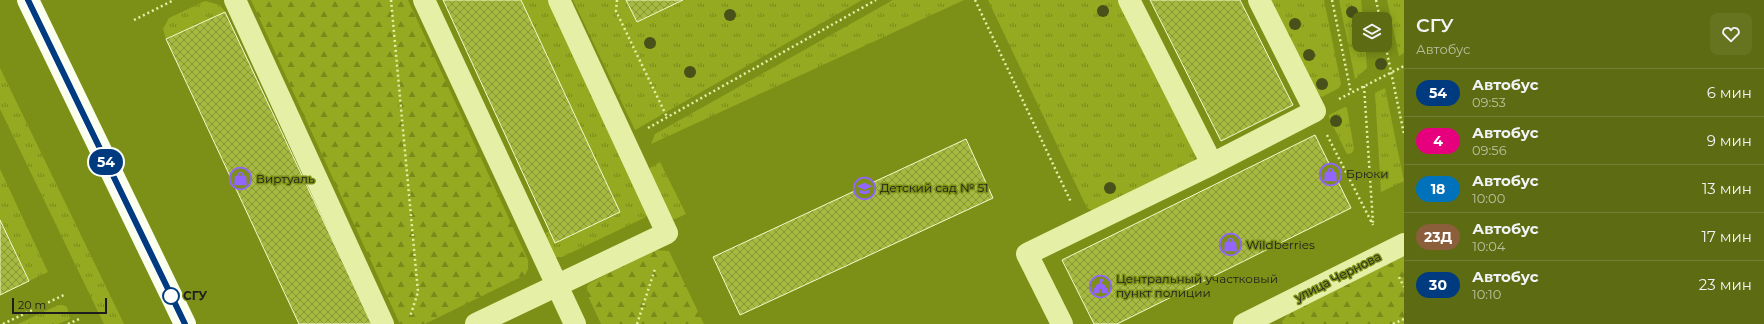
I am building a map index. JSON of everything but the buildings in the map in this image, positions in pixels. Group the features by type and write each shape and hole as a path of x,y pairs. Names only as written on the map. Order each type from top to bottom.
{"main road":[{"path":"28,0 185,324"}],"street":[{"path":"235,0 383,324"},
{"path":"424,0 575,324"},
{"path":"476,324 667,233 623,141 559,0"},
{"path":"1129,0 1212,164"},
{"path":"1062,324 1027,254 1212,164 1315,111 1259,0"},
{"name":"улица Чернова","path":"1254,322 1404,244"}],"path":[{"path":"134,20 174,0"},
{"path":"391,0 418,292 412,313 408,319"},
{"path":"617,0 616,11 668,117"},
{"path":"623,141 876,0"},
{"path":"975,0 1083,227"},
{"path":"1332,0 1350,93"},
{"path":"1376,0 1379,12"},
{"path":"1387,52 1404,134"},
{"path":"1364,86 1373,225 1315,111 1350,93 1364,86 1391,73 1404,66"},
{"path":"637,324 667,233"},
{"path":"3,324 66,294"},
{"path":"68,324 79,319"},
{"path":"1393,324 1404,319"}],"green space":[{"path":"251,0 408,0 528,260 528,269 525,275 425,324 402,324 399,322"},
{"path":"521,0 550,0 648,214 644,218 562,257 552,257 541,235 550,231 555,242 620,212"},
{"path":"573,0 626,0 637,22 683,0 862,0 635,130"},
{"path":"893,0 964,0 651,144 655,134"},
{"path":"988,0 1118,0 1194,151 1195,158 1192,164 1093,211 1087,208"},
{"path":"1269,0 1324,0 1341,84 1339,88 1322,97 1317,94"},
{"path":"1339,0 1361,0 1362,12 1352,12 1352,52 1366,52 1367,68 1355,79"},
{"path":"1387,0 1404,0 1404,53 1399,56 1392,23 1392,12 1390,12"},
{"path":"205,1 220,5 225,12 166,39 163,29 169,18"},
{"path":"0,68 124,324 104,324 0,109"},
{"path":"1385,88 1404,181 1381,192 1375,93"},
{"path":"1345,107 1347,108 1354,149 1352,153 1347,154 1329,118 1329,115"},
{"path":"660,162 686,214 675,219 670,218 649,175 650,168"},
{"path":"0,169 48,272 29,281 0,220"},
{"path":"654,250 669,251 704,324 601,324 588,296 587,286 590,283"},
{"path":"1404,256 1404,324 1280,324 1289,313"},
{"path":"58,305 67,307 70,319 58,324 18,324"}],"bus line":[{"name":"54","path":"28,0 185,324"}],"place":[{"name":"Брюки","path":"1331,174"},
{"name":"Виртуаль","path":"241,179"},
{"name":"Детский сад № 51","path":"865,188"},
{"name":"Wildberries","path":"1230,245"},
{"name":"Центральный участковый пункт полиции","path":"1101,286"},
{"name":"СГУ","path":"171,296"}]}
